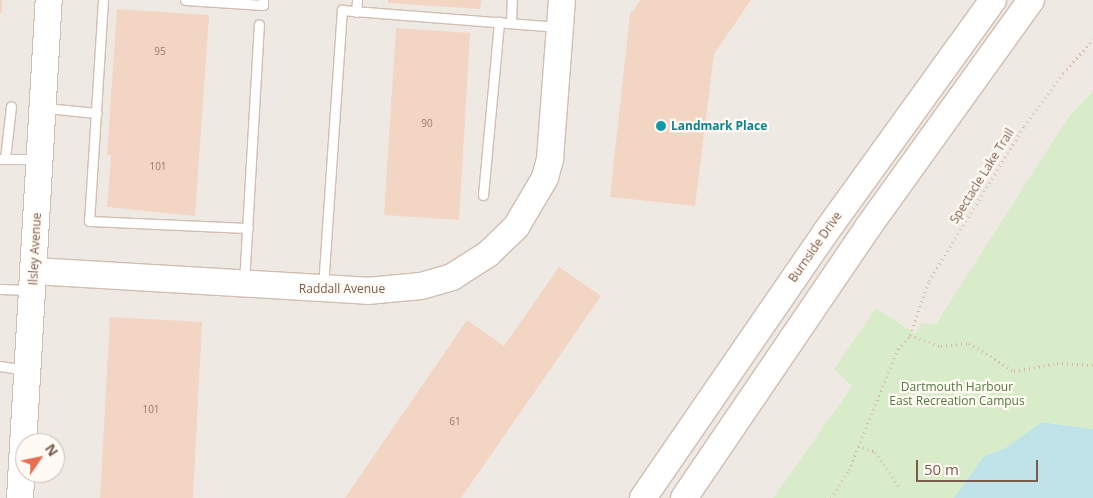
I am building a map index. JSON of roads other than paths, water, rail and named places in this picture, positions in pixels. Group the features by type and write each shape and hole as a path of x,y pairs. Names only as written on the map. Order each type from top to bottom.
{"street":[{"name":"Ilsley Avenue","path":"20,498 49,0"},
{"name":"Raddall Avenue","path":"33,281 367,291 421,286 452,277 488,254 516,228 545,178 550,159 562,0"},
{"name":"Burnside Drive","path":"643,498 824,233 993,0"},
{"path":"684,498 868,227 1032,0"}],"lane":[{"path":"103,0 89,221 248,228"},
{"path":"185,0 263,5 263,0"},
{"path":"356,12 357,0"},
{"path":"511,23 512,0"},
{"path":"323,289 342,10 560,27"},
{"path":"483,195 499,22"},
{"path":"244,286 259,24"},
{"path":"11,106 3,159 40,159"},
{"path":"43,108 97,112"},
{"path":"0,289 33,281"},
{"path":"0,366 28,371"}],"water":[{"path":"1042,422 1093,429 1093,498 954,498 984,456 1005,448"}],"place":[{"name":"Landmark Place","path":"661,126"}],"park label":[{"name":"Dartmouth Harbour East Recreation Campus","path":"957,394"}]}
